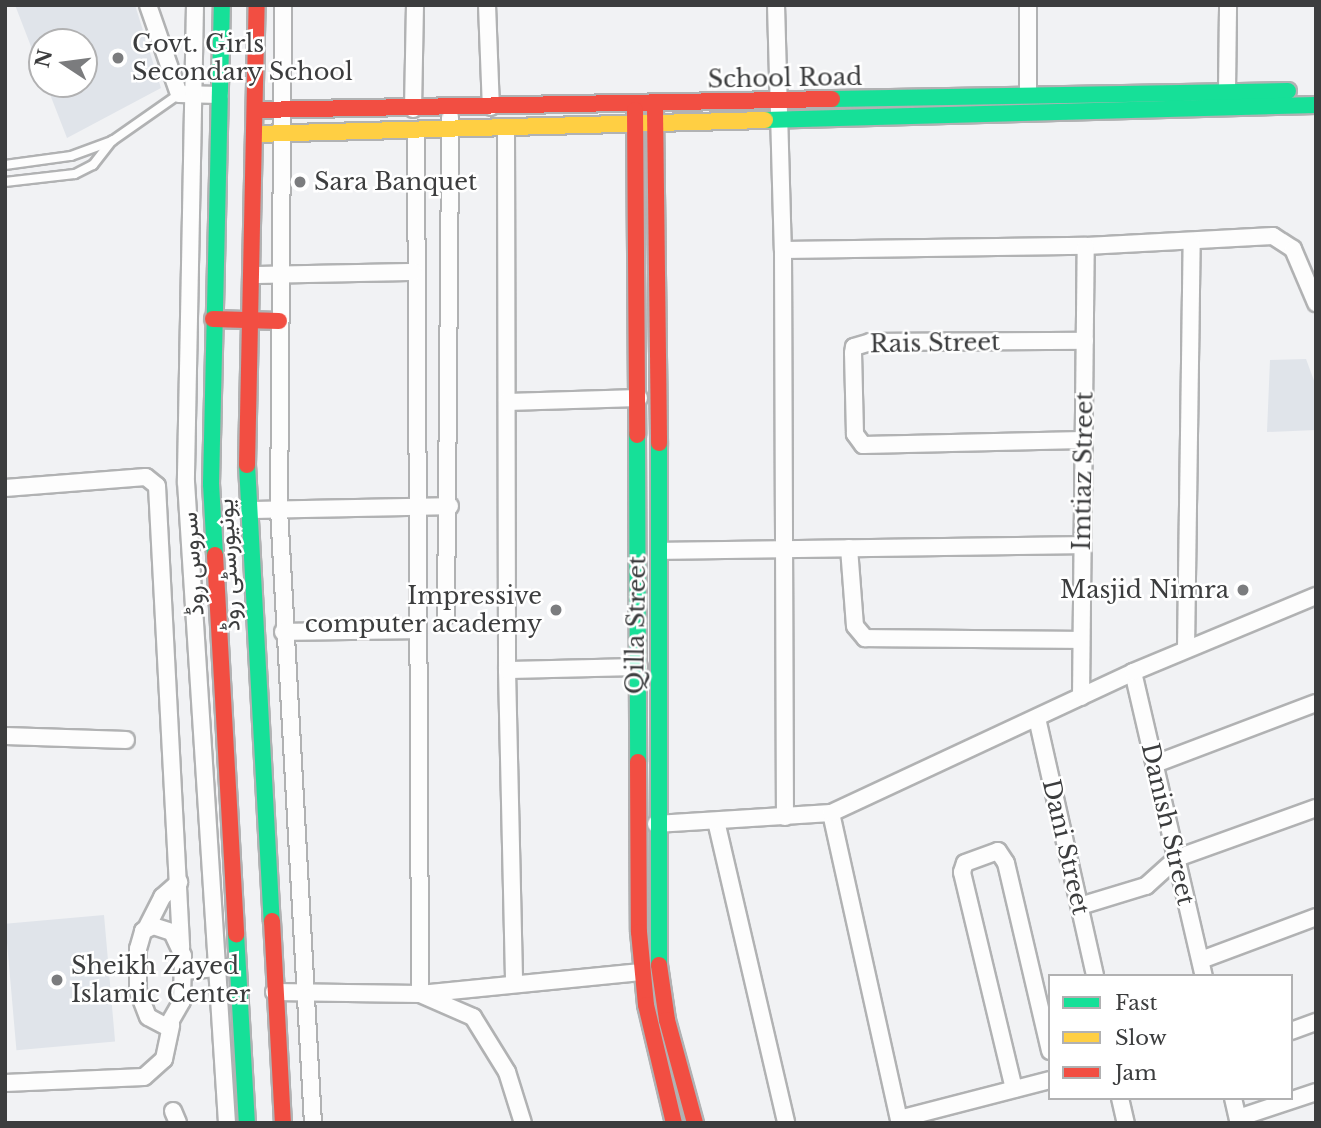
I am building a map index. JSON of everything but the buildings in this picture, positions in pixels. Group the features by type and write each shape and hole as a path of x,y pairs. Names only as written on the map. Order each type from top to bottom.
{"street":[{"path":"148,5 186,95 220,95"},
{"name":"سروس روڈ","path":"195,5 186,95 186,482 227,1123"},
{"name":"یونیورسٹی روڈ","path":"222,5 211,484 247,1123"},
{"name":"یونیورسٹی روڈ","path":"257,5 248,510 283,1123"},
{"path":"283,5 278,273 279,510 283,632 313,1123"},
{"path":"414,109 415,5"},
{"path":"487,5 491,107"},
{"path":"776,5 783,250 785,817"},
{"path":"1028,5 1028,95"},
{"path":"1227,91 1228,5"},
{"name":"School Road","path":"255,110 778,102 1227,91 1309,98"},
{"name":"School Road","path":"255,134 656,124 1309,98"},
{"name":"Qilla Street","path":"635,103 641,972 659,1068 674,1123"},
{"name":"Qilla Street","path":"655,104 660,551 656,824 658,954 679,1062 695,1123"},
{"path":"446,616 450,506 450,108"},
{"path":"506,128 508,670 514,984"},
{"path":"416,131 414,272 421,994"},
{"path":"783,250 1086,246 1273,236 1293,249 1316,303"},
{"path":"1186,649 1192,242"},
{"name":"Imtiaz Street","path":"1081,697 1086,246"},
{"path":"252,275 414,272"},
{"path":"187,318 279,321"},
{"name":"Rais Street","path":"1083,440 863,444 855,434 853,353 854,347 870,342 1085,341"},
{"path":"507,402 639,398"},
{"path":"5,488 145,477 157,486 184,971 182,1001 171,1025 164,1059 144,1077 5,1083"},
{"path":"248,510 450,506"},
{"path":"660,551 1082,545"},
{"path":"849,548 855,626 865,638 1081,640"},
{"path":"656,824 831,813 1133,671 1316,596"},
{"path":"283,632 418,630"},
{"path":"508,670 639,667"},
{"name":"Danish Street","path":"1133,671 1203,968"},
{"path":"1154,764 1316,703"},
{"name":"Dani Street","path":"1037,718 1094,974"},
{"path":"5,736 126,740"},
{"path":"1080,906 1146,886 1177,858 1316,808"},
{"path":"831,813 899,1121 1048,1080"},
{"path":"716,821 786,1123"},
{"path":"1014,1089 962,872 965,863 998,851 1005,857 1048,1042"},
{"path":"171,1025 157,1025 140,999 136,960 156,906 180,881"},
{"path":"1203,968 1316,917"},
{"path":"147,927 167,929 181,947"},
{"path":"184,971 238,966"},
{"path":"274,992 305,989 421,994 641,972"},
{"path":"421,994 473,1017 508,1072 523,1123"},
{"path":"1293,1030 1316,1022"},
{"path":"659,1068 679,1062"},
{"path":"1233,1100 1238,1120 1314,1098"},
{"path":"1120,1100 1126,1123"}],"lane":[{"path":"5,165 71,156 112,141 186,95"},
{"path":"5,182 75,174 93,164 112,141"}],"shaded area":[{"name":"Govt. Girls Secondary School","path":"15,5 135,5 161,88 67,138 51,98 98,98 98,28 28,28 28,39"},
{"path":"1306,359 1316,386 1316,430 1267,432 1270,360"},
{"name":"Sheikh Zayed Islamic Center","path":"104,915 115,1042 16,1050 5,924"}],"traffic: fast":[{"path":"215,555 211,484 222,5"},
{"path":"832,99 1288,91"},
{"path":"765,120 1316,105"},
{"path":"637,435 638,762"},
{"path":"659,443 659,965"},
{"path":"247,465 272,921"},
{"path":"236,934 247,1123"}],"traffic: slow":[{"path":"255,134 765,120"}],"traffic: jam":[{"path":"247,465 257,5"},
{"path":"255,110 832,99"},
{"path":"655,109 659,443"},
{"path":"635,110 637,435"},
{"path":"213,319 279,321"},
{"path":"215,555 236,934"},
{"path":"638,762 639,932 646,1005 674,1123"},
{"path":"272,921 283,1123"},
{"path":"659,965 667,1020 695,1123"}],"place":[{"name":"Govt. Girls Secondary School","path":"118,58"},
{"name":"Sara Banquet","path":"300,182"},
{"name":"Masjid Nimra","path":"1243,590"},
{"name":"Impressive computer academy","path":"556,610"},
{"name":"Sheikh Zayed Islamic Center","path":"57,980"}]}
